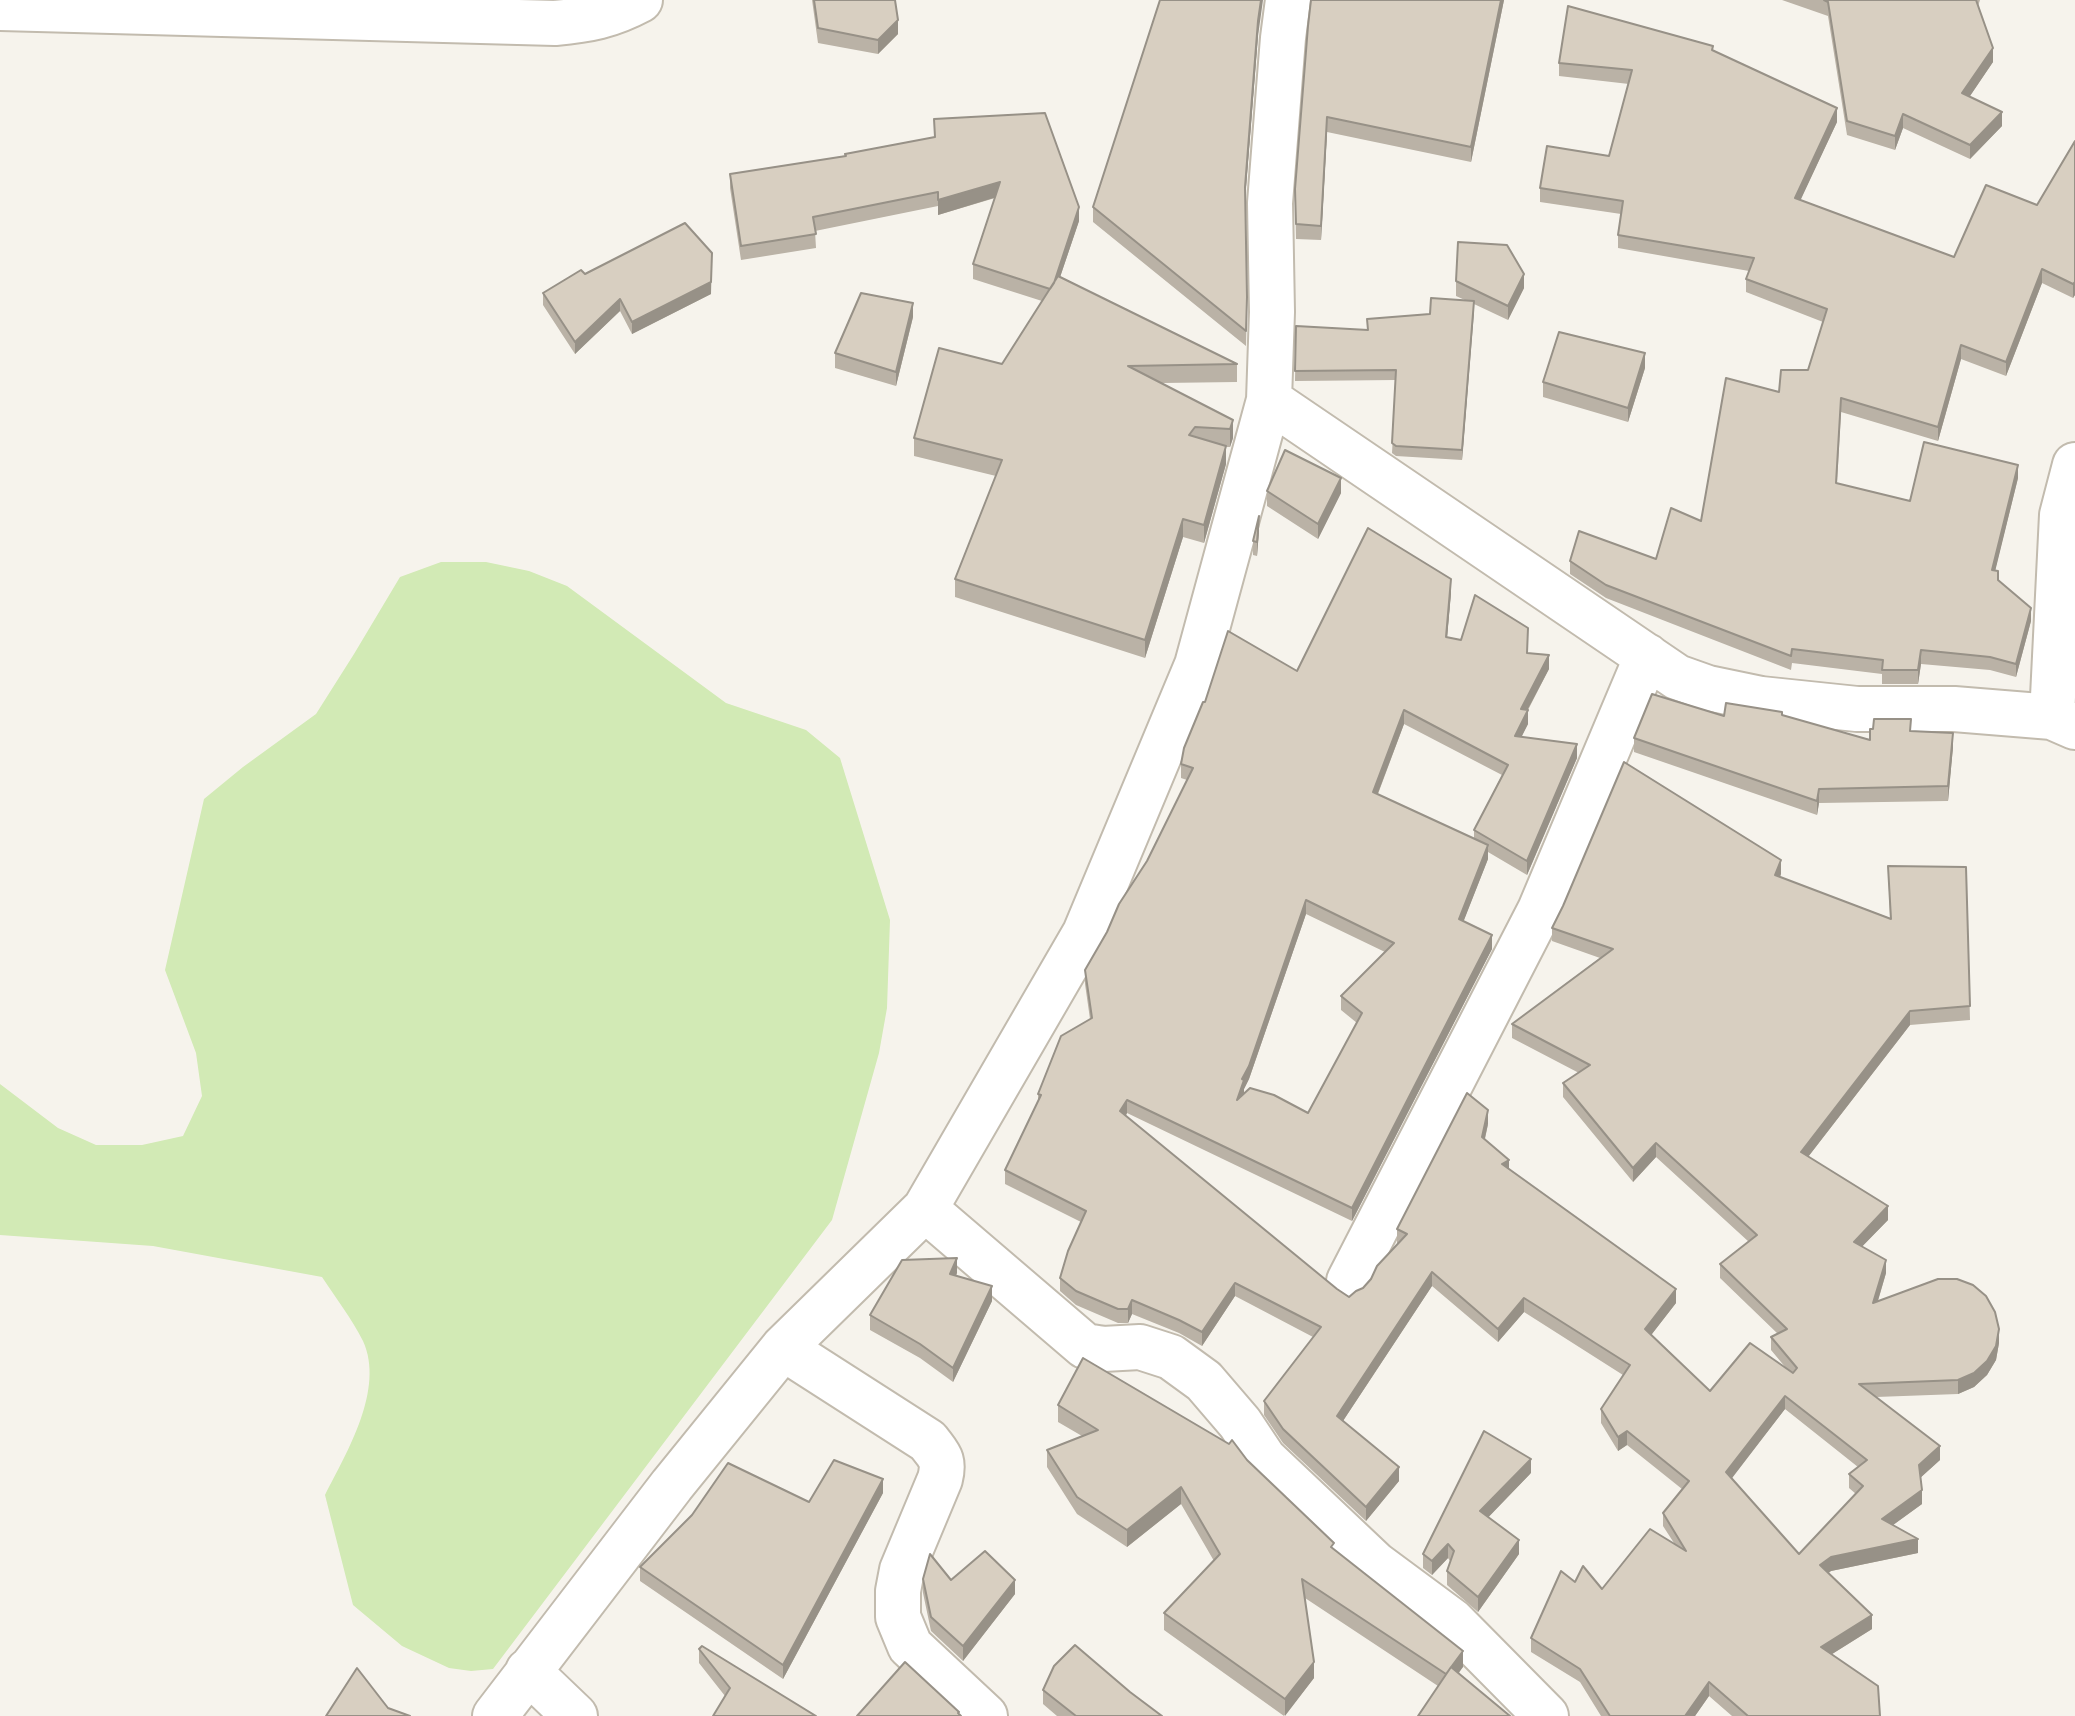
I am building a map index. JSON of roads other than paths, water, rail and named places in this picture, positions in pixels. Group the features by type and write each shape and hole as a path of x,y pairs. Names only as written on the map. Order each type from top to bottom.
{"street":[{"path":"0,8 555,23 587,21 618,12 640,0"},
{"path":"575,1716 510,1700 672,1485 783,1348 925,1209 1085,933 1197,665 1269,400 1272,312 1270,203 1288,0"},
{"path":"1269,400 1677,677 1708,688 1761,699 1857,709 1954,709 2064,722 2062,515 2075,465"},
{"path":"1349,1281 1540,910 1647,656"},
{"path":"925,1209 1085,1346 1103,1349 1140,1347 1171,1357 1204,1381 1240,1423 1264,1459 1375,1564 1452,1621 1546,1716"},
{"path":"783,1348 928,1441 939,1457 943,1466 940,1479 902,1570 898,1617 910,1646 985,1716"}]}
